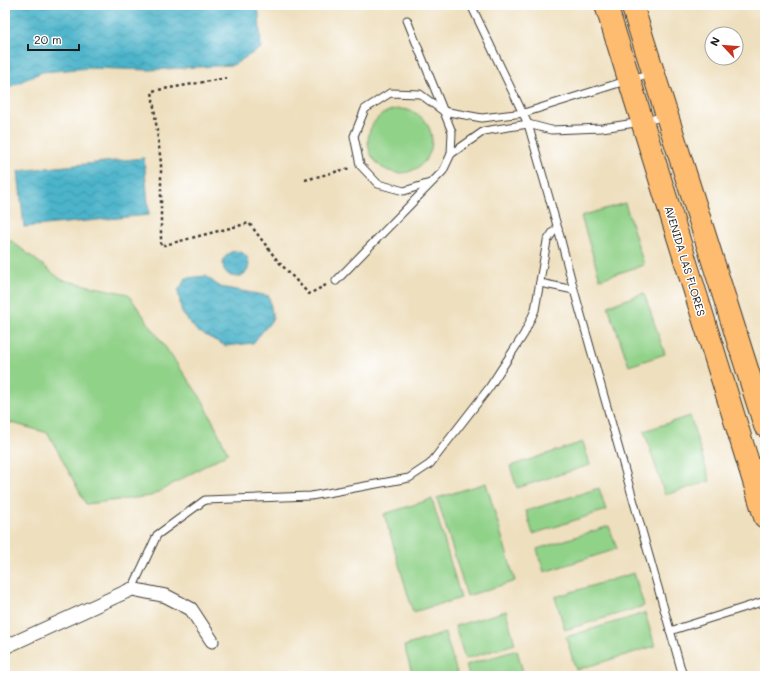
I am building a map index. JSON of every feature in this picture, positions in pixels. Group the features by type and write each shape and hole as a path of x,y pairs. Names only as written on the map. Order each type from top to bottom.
{"highway":[{"name":"AVENIDA LAS FLORES","path":"606,5 765,517"},
{"path":"632,5 765,426"}],"street":[{"path":"5,647 132,588 166,596 191,608 212,641"}],"lane":[{"path":"471,5 528,124 683,676"},
{"path":"336,281 443,171 451,154 452,132 407,20"},
{"path":"430,183 404,191 378,184 360,165 354,136 365,109 390,93 420,94 443,111 482,118 524,113 653,72"},
{"path":"451,154 484,131 528,124 551,130 602,128 642,122 667,116"},
{"path":"132,588 157,536 205,500 311,496 409,478 430,464 489,388 524,334 535,310 543,256 547,241 553,232 558,229"},
{"path":"540,283 574,290"},
{"path":"670,631 765,601"}],"path":[{"path":"227,78 152,91 161,163 161,246 249,224 277,260 309,294 336,281"},
{"path":"305,180 360,165"}],"green space":[{"path":"400,109 418,115 426,123 432,141 426,159 418,167 400,173 382,167 374,159 368,141 374,123 382,115"},
{"path":"625,203 644,265 600,279 581,216"},
{"path":"5,236 62,280 128,294 203,401 228,453 151,496 86,504 48,433 5,421"},
{"path":"644,293 665,354 629,366 608,306"},
{"path":"690,416 710,481 665,495 644,431"},
{"path":"583,442 590,465 517,488 510,466"},
{"path":"486,483 515,581 467,596 437,498"},
{"path":"599,488 606,510 533,534 526,511"},
{"path":"432,499 461,598 413,612 384,514"},
{"path":"609,526 617,549 544,572 537,549"},
{"path":"634,573 644,606 565,630 555,597"},
{"path":"506,611 515,644 465,659 455,626"},
{"path":"645,613 655,646 576,670 566,637"},
{"path":"445,633 458,676 413,676 404,646"},
{"path":"517,650 524,676 469,676 466,665"}],"water":[{"path":"5,5 73,5 94,7 135,5 255,5 259,13 261,48 233,65 149,70 90,68 42,72 5,89"},
{"path":"144,158 149,215 24,227 18,171"},
{"path":"236,251 245,255 249,264 245,273 236,277 227,273 223,264 227,255"},
{"path":"206,276 220,287 269,296 273,319 253,343 226,346 197,331 182,313 178,291 186,278"}]}
